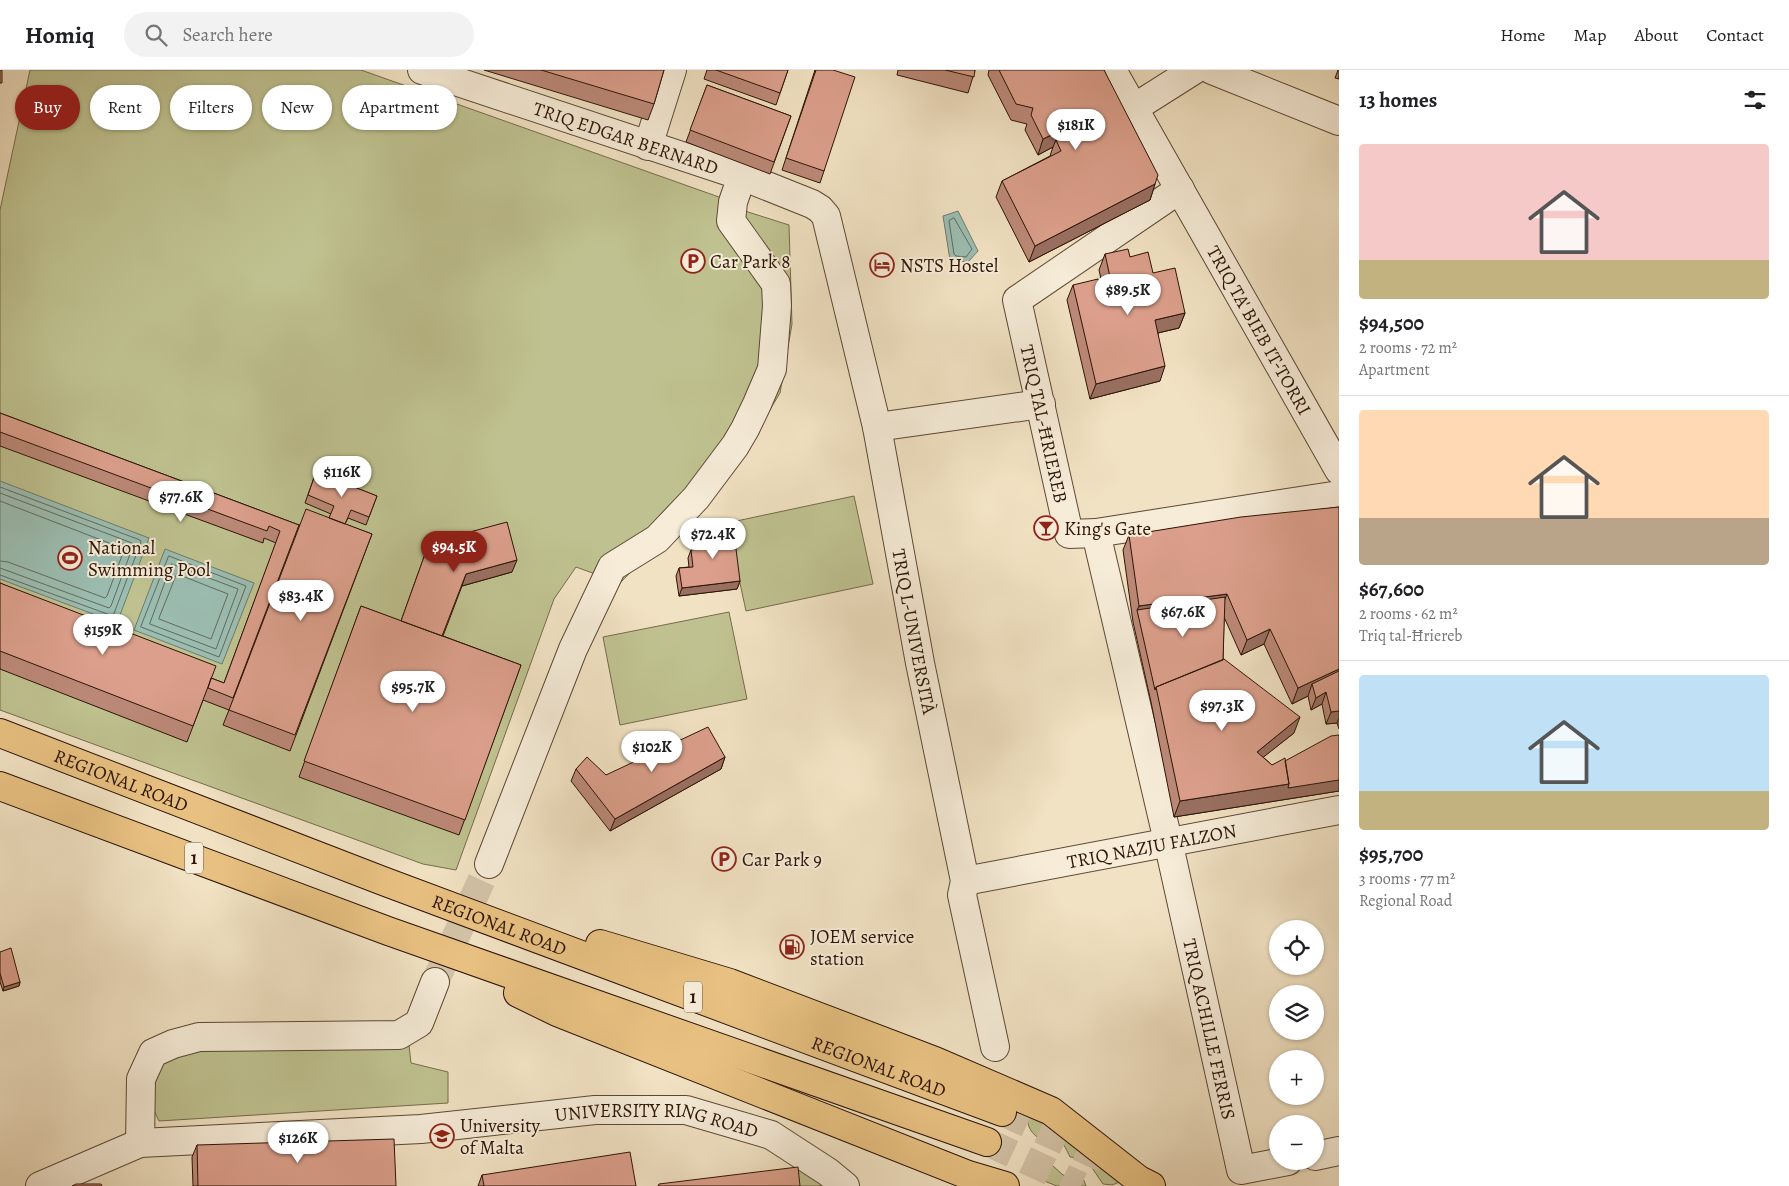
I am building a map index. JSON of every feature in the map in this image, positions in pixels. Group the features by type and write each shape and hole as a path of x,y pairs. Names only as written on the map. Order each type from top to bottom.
{"highway":[{"name":"REGIONAL ROAD","path":"0,733 384,881 1002,1112"},
{"name":"REGIONAL ROAD","path":"0,786 388,931 987,1142"},
{"path":"384,881 442,888 598,943 730,983 917,1054 1052,1111 1139,1180 1151,1186"},
{"path":"388,931 558,1012 968,1175 1005,1186"}],"street":[{"name":"TRIQ EDGAR BERNARD","path":"422,70 742,176 812,204 826,216"},
{"path":"648,146 672,70"},
{"name":"TRIQ TA' BIEB IT-TORRI","path":"1112,70 1339,470"},
{"path":"1134,108 1194,70"},
{"path":"1212,70 1339,121"},
{"path":"488,864 573,649 612,567 657,539 696,498 740,437 758,404 772,369 777,306 776,284 731,221 733,202 742,176"},
{"name":"TRIQ TAL-ĦRIEREB","path":"1096,533 1068,534 1017,300 1180,189"},
{"name":"TRIQ L-UNIVERSITÀ","path":"826,216 878,427 920,663 965,881 962,895 995,1047"},
{"path":"878,427 1041,404"},
{"path":"1168,841 1096,533 1339,495"},
{"name":"TRIQ NAZJU FALZON","path":"965,881 1339,810"},
{"name":"TRIQ ACHILLE FERRIS","path":"1168,841 1241,1170 1269,1165"},
{"path":"140,1143 141,1079 153,1054 173,1044 198,1037 399,1035 419,1023 435,982"},
{"name":"UNIVERSITY RING ROAD","path":"40,1186 140,1143 421,1129 595,1110 686,1110 771,1135 828,1172 845,1186"},
{"path":"1324,1154 1339,1152"}],"green space":[{"path":"30,70 361,70 403,85 342,85 342,130 457,130 457,104 733,202 748,212 789,225 792,324 780,393 739,461 620,583 576,567 554,599 456,870 423,864 0,710 0,210 17,130 80,130 80,85 27,85"},
{"path":"854,496 873,584 746,611 727,523"},
{"path":"729,612 747,699 620,725 603,637"},
{"path":"409,1045 411,1063 448,1072 448,1103 159,1121 151,1104 156,1069 174,1052"},
{"path":"1028,1109 1122,1181 1112,1185 1103,1184 1086,1159 1070,1157 1060,1141 1054,1139 1044,1140 1034,1134 1029,1127"},
{"path":"1041,1162 1053,1166 1063,1175 1083,1178 1086,1186 1057,1186 1026,1174 1030,1167"},
{"path":"802,1164 829,1186 792,1186"}],"water":[{"path":"958,211 978,251 968,262 950,260 943,216"},
{"name":"National Swimming Pool","path":"0,481 149,538 117,623 0,579"},
{"name":"National Swimming Pool","path":"165,549 254,583 222,664 134,630"}],"building":[{"path":"0,70 2,70 2,83 0,83"},
{"path":"541,70 664,70 654,104"},
{"path":"716,70 788,70 780,93"},
{"path":"816,70 833,70 855,77 824,171 786,158"},
{"path":"945,70 975,70 974,77"},
{"path":"999,70 1104,70 1158,175 1155,184 1035,246 1002,181 1061,151 1056,140 1077,129 1068,127 1043,139 1031,115 1033,108 1016,104"},
{"path":"707,85 791,116 774,162 690,130"},
{"path":"1128,249 1130,257 1148,252 1153,273 1175,268 1185,313 1155,320 1165,366 1096,384 1073,285 1098,279 1103,303 1115,300 1105,254"},
{"path":"0,413 299,525 233,698 208,688 211,678 224,683 280,531 269,526 267,531 0,432"},
{"path":"316,472 377,496 369,517 351,510 345,524 329,518 334,506 308,495"},
{"path":"1339,507 1339,669 1298,688 1270,629 1247,640 1227,594 1139,606 1129,535 1241,517"},
{"path":"306,509 372,534 295,735 229,710"},
{"path":"507,522 517,560 466,574 442,636 401,621 429,543"},
{"path":"733,525 740,581 682,588 679,568 693,567 691,550 704,548 702,529"},
{"path":"0,583 216,666 193,726 0,651"},
{"path":"1225,597 1223,660 1156,687 1155,690 1137,610"},
{"path":"361,606 521,665 465,820 304,761"},
{"path":"1224,659 1300,717 1257,752 1272,765 1285,758 1289,784 1180,801 1156,687"},
{"path":"1339,671 1339,711 1331,712 1326,692 1316,698 1312,684"},
{"path":"708,727 725,757 615,819 576,769 587,757 606,775"},
{"path":"1339,735 1339,780 1288,788 1285,761 1331,736"},
{"path":"11,948 20,982 4,987 0,973 0,952"},
{"path":"394,1139 396,1186 198,1186 197,1145"},
{"path":"630,1152 636,1186 484,1186 482,1175"},
{"path":"798,1167 800,1186 658,1186 659,1184"},
{"path":"76,1184 101,1184 102,1186 72,1186"}],"tunnel":[{"path":"435,982 489,864"},
{"path":"1002,1112 1105,1159"},
{"path":"987,1142 1081,1186"}],"place":[{"name":"Car Park 8","path":"693,261"},
{"name":"NSTS Hostel","path":"882,265"},
{"name":"King's Gate","path":"1046,528"},
{"name":"National Swimming Pool","path":"70,558"},
{"name":"Car Park 9","path":"724,859"},
{"name":"JOEM service station","path":"792,947"},
{"name":"University of Malta","path":"442,1136"}]}
